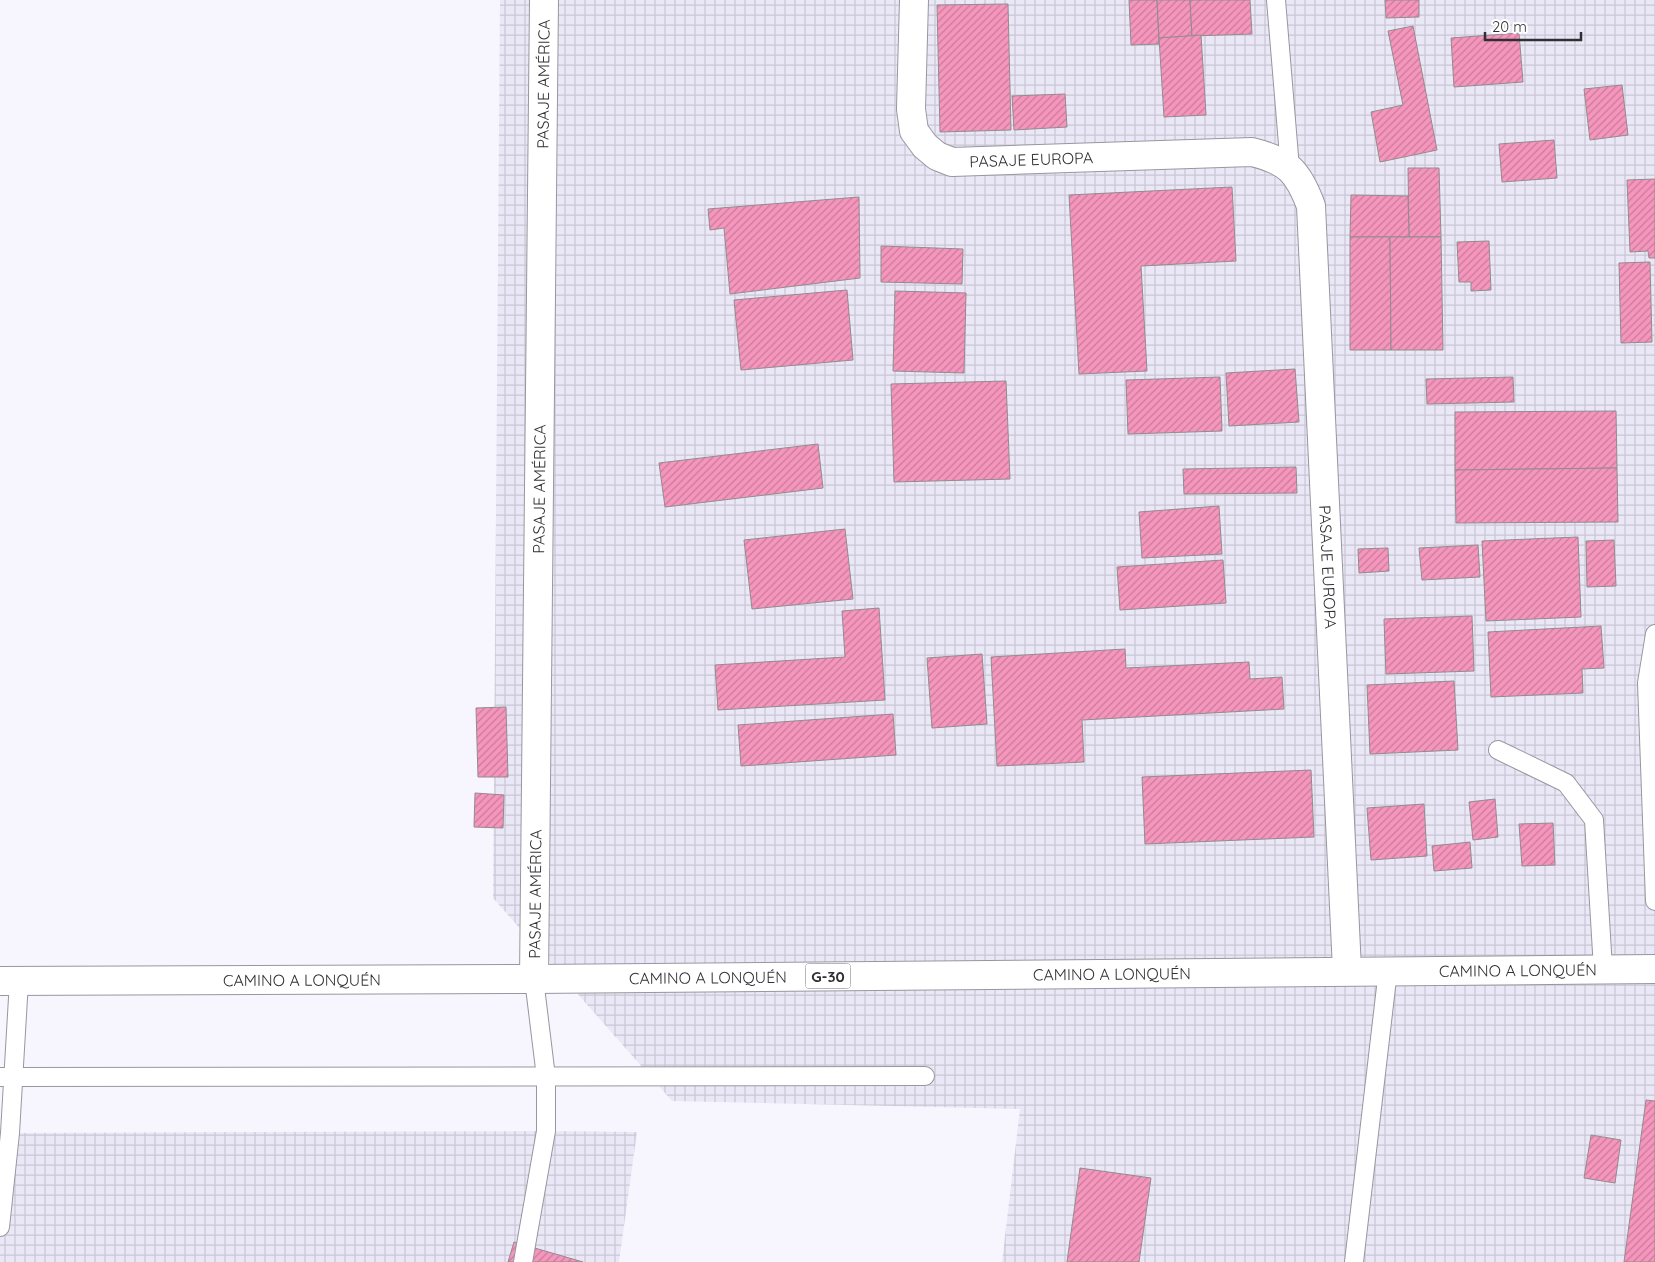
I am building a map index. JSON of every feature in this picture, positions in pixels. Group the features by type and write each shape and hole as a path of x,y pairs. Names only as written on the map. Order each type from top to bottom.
{"street":[{"name":"PASAJE AMÉRICA","path":"534,979 544,0"},
{"name":"PASAJE EUROPA","path":"914,0 911,109 914,131 925,146 936,156 952,162 1252,152 1272,157 1290,168 1303,185 1311,206 1347,970"},
{"name":"CAMINO A LONQUÉN","path":"10,981 534,979 1347,970 1655,969"}],"lane":[{"path":"1276,0 1290,168"},
{"path":"1655,634 1647,683 1655,901"},
{"path":"1498,750 1566,783 1594,820 1603,969"},
{"path":"1354,1262 1388,970"},
{"path":"523,1262 546,1132 546,1077 534,979"},
{"path":"0,1226 10,1133 7,1076 10,981"},
{"path":"7,1076 925,1076"}],"shaded area":[{"path":"500,0 1655,0 1655,1262 1002,1262 1020,1109 672,1101 493,898"},
{"path":"637,1132 619,1262 0,1262 0,1133"}],"building":[{"path":"1129,0 1157,0 1159,44 1131,45"},
{"path":"1157,0 1190,0 1192,36 1159,38"},
{"path":"1190,0 1250,0 1252,34 1192,36"},
{"path":"1385,0 1419,0 1419,17 1386,18"},
{"path":"1008,4 1011,130 940,132 937,5"},
{"path":"1413,26 1437,150 1380,162 1371,112 1403,105 1388,31"},
{"path":"1519,33 1523,82 1454,87 1451,38"},
{"path":"1201,35 1206,115 1164,117 1159,38"},
{"path":"1622,85 1628,135 1590,140 1584,89"},
{"path":"1065,94 1067,127 1014,130 1012,96"},
{"path":"1554,140 1557,178 1502,182 1499,144"},
{"path":"1408,168 1439,168 1441,237 1409,237"},
{"path":"1655,179 1655,258 1649,258 1648,251 1630,252 1627,180"},
{"path":"1232,187 1236,261 1141,266 1147,371 1079,374 1069,195"},
{"path":"1351,195 1408,196 1409,237 1350,237"},
{"path":"859,197 860,278 730,294 724,228 710,230 708,209"},
{"path":"1350,237 1390,237 1391,350 1350,350"},
{"path":"1390,237 1441,237 1443,350 1391,350"},
{"path":"1489,241 1491,290 1471,291 1471,282 1459,282 1457,242"},
{"path":"881,246 963,249 962,284 881,282"},
{"path":"1650,262 1652,342 1621,343 1619,263"},
{"path":"847,290 853,360 741,370 734,300"},
{"path":"895,291 966,293 964,373 893,371"},
{"path":"1295,369 1299,422 1229,426 1226,373"},
{"path":"1220,377 1222,431 1128,434 1126,380"},
{"path":"1513,377 1514,402 1427,404 1426,379"},
{"path":"1006,381 1010,479 894,482 891,384"},
{"path":"1616,411 1617,468 1455,470 1455,412"},
{"path":"818,444 823,488 665,507 659,463"},
{"path":"1296,467 1297,493 1184,494 1183,469"},
{"path":"1617,468 1618,522 1456,523 1455,470"},
{"path":"1219,506 1222,554 1142,558 1139,512"},
{"path":"845,529 853,599 752,609 744,540"},
{"path":"1578,537 1581,617 1486,621 1482,541"},
{"path":"1614,540 1616,586 1587,587 1586,541"},
{"path":"1478,545 1480,577 1422,580 1419,548"},
{"path":"1388,548 1389,571 1359,573 1358,549"},
{"path":"1223,560 1226,603 1120,610 1117,567"},
{"path":"879,608 885,700 718,710 715,665 845,657 842,611"},
{"path":"1472,616 1474,671 1386,674 1384,619"},
{"path":"1601,626 1604,668 1582,669 1583,693 1491,697 1488,632"},
{"path":"1125,649 1126,668 1249,662 1250,679 1282,677 1284,709 1082,720 1084,762 997,766 991,657"},
{"path":"982,654 987,724 932,728 927,658"},
{"path":"1454,681 1458,750 1370,754 1367,685"},
{"path":"506,707 508,777 478,777 476,708"},
{"path":"893,714 896,755 741,766 738,725"},
{"path":"1311,770 1314,837 1145,844 1142,777"},
{"path":"475,793 504,795 503,828 474,827"},
{"path":"1495,799 1498,837 1473,840 1469,802"},
{"path":"1424,804 1427,856 1371,860 1367,808"},
{"path":"1553,823 1555,865 1522,866 1519,824"},
{"path":"1470,842 1472,868 1434,871 1432,846"},
{"path":"1646,1100 1655,1101 1655,1262 1624,1262"},
{"path":"1591,1135 1621,1140 1615,1183 1584,1178"},
{"path":"1080,1168 1151,1178 1139,1262 1067,1262"},
{"path":"514,1242 583,1262 508,1262"}]}
